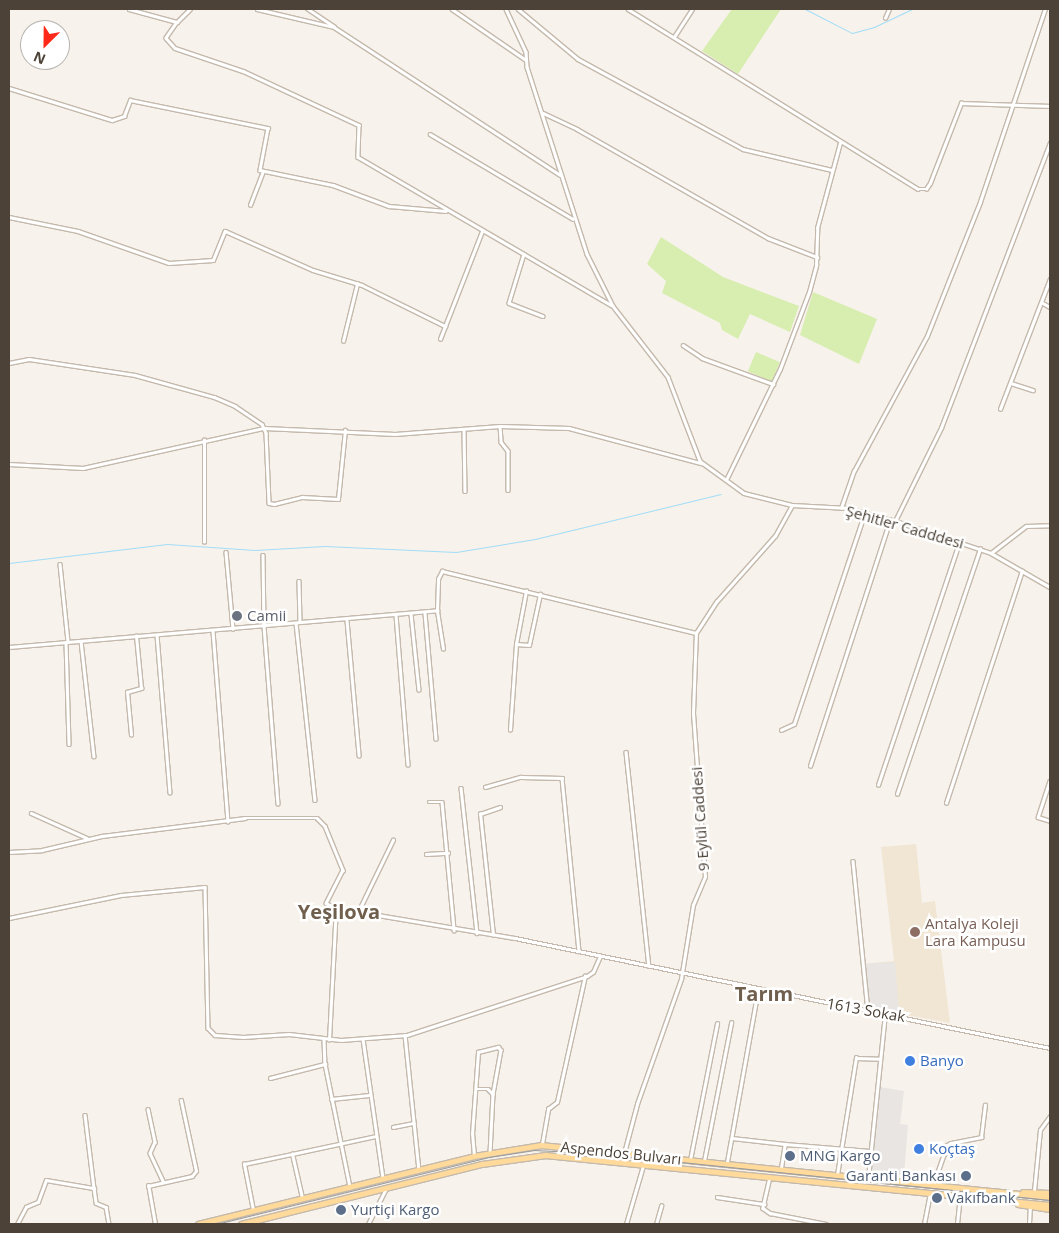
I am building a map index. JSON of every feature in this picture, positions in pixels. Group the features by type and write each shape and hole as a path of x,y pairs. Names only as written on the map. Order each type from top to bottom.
{"main road":[{"name":"Aspendos Bulvarı","path":"198,1224 474,1156 542,1145 727,1162 1004,1192 1050,1195"},
{"name":"Aspendos Bulvarı","path":"241,1224 522,1157 567,1155 770,1178 1050,1204"},
{"path":"1004,1192 1034,1191 1050,1195"},
{"path":"1004,1200 1030,1207 1050,1209"}],"street":[{"path":"129,9 177,22"},
{"path":"190,9 177,22 167,43 198,59 243,71 359,125 358,157 447,211 613,306"},
{"path":"257,9 334,27"},
{"path":"307,9 561,176"},
{"path":"452,9 526,60"},
{"path":"506,9 526,60 574,220 613,306 668,377 702,463"},
{"path":"518,9 578,59 743,149 832,170"},
{"path":"628,9 905,184 926,189 961,104 1050,106"},
{"path":"673,37 692,9"},
{"path":"885,18 889,9"},
{"path":"841,508 854,471 927,336 980,202 1045,9"},
{"path":"9,88 112,120 124,116 130,100 134,100 268,128 260,167 263,171 333,185 389,206 447,211"},
{"path":"542,113 577,128 768,238 817,257"},
{"path":"430,134 574,220"},
{"path":"726,480 774,384 809,292 817,257 817,228 840,143"},
{"path":"895,521 941,428 1050,143"},
{"path":"250,205 263,171"},
{"path":"9,217 78,231 169,263 213,260 225,231 357,284 445,326"},
{"path":"440,339 482,230"},
{"path":"524,254 509,303 543,316"},
{"path":"1000,409 1043,303 1050,279"},
{"path":"343,341 357,284"},
{"path":"1043,303 1050,308"},
{"path":"683,345 702,358 774,384"},
{"path":"9,363 29,359 145,377 214,396 252,417 264,428 269,442 269,502 274,504 302,497 338,499 345,430"},
{"path":"1011,383 1033,390"},
{"path":"9,464 83,468 264,428 345,430 395,434 500,426 569,428 702,463"},
{"path":"500,426 501,442 508,451 508,490"},
{"path":"464,430 465,491"},
{"path":"204,440 204,542"},
{"name":"Şehitler Cadddesi","path":"702,463 744,493 792,505 841,508 865,512 895,521 991,553 1050,587"},
{"path":"443,649 437,610 438,579 442,571 696,633 717,601 775,536 792,505"},
{"path":"781,730 794,724 865,512"},
{"path":"810,766 890,520"},
{"path":"991,553 1026,526 1050,525"},
{"path":"878,785 959,543"},
{"path":"897,794 980,549"},
{"path":"226,552 233,629"},
{"path":"263,555 264,626 278,803"},
{"path":"60,564 67,642 70,744"},
{"path":"946,803 1022,571"},
{"path":"299,581 300,623"},
{"path":"510,730 516,644 526,591"},
{"path":"516,644 529,645 540,594"},
{"path":"9,647 347,620 425,613 437,610"},
{"path":"425,613 436,739"},
{"path":"411,614 419,690"},
{"path":"396,615 408,765"},
{"path":"347,620 359,755"},
{"path":"296,623 314,800"},
{"path":"214,631 228,821"},
{"name":"9 Eylül Caddesi","path":"624,1153 636,1104 682,974 693,906 705,877 693,713 696,633"},
{"path":"157,634 170,792"},
{"path":"131,735 127,692 141,688 136,636"},
{"path":"81,641 94,756"},
{"path":"626,752 649,966"},
{"path":"485,787 521,777 562,778 579,951"},
{"path":"1050,781 1038,816 1050,821"},
{"path":"461,788 478,933"},
{"path":"429,802 442,802 454,930"},
{"path":"493,935 480,814 500,807"},
{"path":"31,813 88,838"},
{"path":"9,852 42,850 88,838 251,818 320,818 344,870 326,903 336,908 329,1040"},
{"path":"358,912 393,840"},
{"path":"426,854 448,854"},
{"path":"853,861 868,1010"},
{"path":"9,918 121,895 205,887 210,1033 324,1040 405,1035 585,976 593,972 600,956"},
{"name":"1613 Sokak","path":"336,908 579,951 758,990 885,1013 1050,1048"},
{"path":"542,1145 548,1108 557,1102 585,976"},
{"path":"727,1162 758,990"},
{"path":"868,1178 885,1013"},
{"path":"704,1161 731,1023"},
{"path":"690,1160 717,1024"},
{"path":"405,1035 419,1170"},
{"path":"363,1039 369,1095 383,1179"},
{"path":"324,1040 325,1064 350,1187"},
{"path":"474,1156 478,1052 498,1046 501,1050 493,1094 490,1153"},
{"path":"837,1175 856,1058 880,1059"},
{"path":"270,1078 325,1064"},
{"path":"476,1089 488,1089 493,1094"},
{"path":"332,1099 369,1095"},
{"path":"155,1224 148,1186 163,1181 192,1176 196,1171 181,1101"},
{"path":"933,1185 944,1155 951,1149 951,1143 981,1137 985,1105"},
{"path":"148,1109 155,1142 150,1153 163,1181"},
{"path":"85,1115 96,1203 106,1207 109,1224"},
{"path":"1034,1191 1040,1130 1050,1116"},
{"path":"393,1127 414,1123"},
{"path":"253,1211 244,1164 376,1136"},
{"path":"732,1138 870,1151"},
{"path":"781,1168 785,1144"},
{"path":"292,1154 302,1199"},
{"path":"626,1224 643,1164"},
{"path":"770,1178 764,1204 770,1213 826,1224"},
{"path":"17,1224 26,1207 38,1202 46,1180 94,1188"},
{"path":"368,1224 386,1189"},
{"path":"924,1224 931,1193"},
{"path":"957,1224 960,1196"},
{"path":"717,1198 764,1204"},
{"path":"656,1224 661,1206"},
{"path":"1029,1224 1030,1207"}],"shaded area":[{"name":"Antalya Koleji Lara Kampusu","path":"916,844 922,903 935,901 950,1023 869,1008 863,964 894,961 881,847"},
{"path":"895,962 899,1012 870,1008 864,964"},
{"path":"880,1087 904,1091 900,1124 908,1125 904,1175 871,1172"}],"green space":[{"path":"732,9 781,9 738,74 702,51"},
{"path":"661,237 723,277 799,306 790,332 750,314 738,339 722,330 720,323 662,293 666,281 647,264"},
{"path":"813,292 877,319 859,364 800,335"},
{"path":"756,352 780,362 772,381 748,371"}],"waterway":[{"path":"805,9 852,33 874,27 912,9"},
{"path":"9,563 167,544 255,550 325,546 456,552 535,539 721,494"}],"tram line":[{"path":"216,1224 489,1157 534,1150 594,1153 1050,1200"}],"place":[{"name":"Camii","path":"237,616"},
{"name":"Antalya Koleji Lara Kampusu","path":"915,932"},
{"name":"Banyo","path":"910,1061"},
{"name":"Koçtaş","path":"919,1149"},
{"name":"MNG Kargo","path":"790,1156"},
{"name":"Garanti Bankası","path":"966,1176"},
{"name":"Vakıfbank","path":"937,1198"},
{"name":"Yurtiçi Kargo","path":"341,1210"}],"district":[{"name":"Yeşilova","path":"339,911"},
{"name":"Tarım","path":"764,993"}]}
